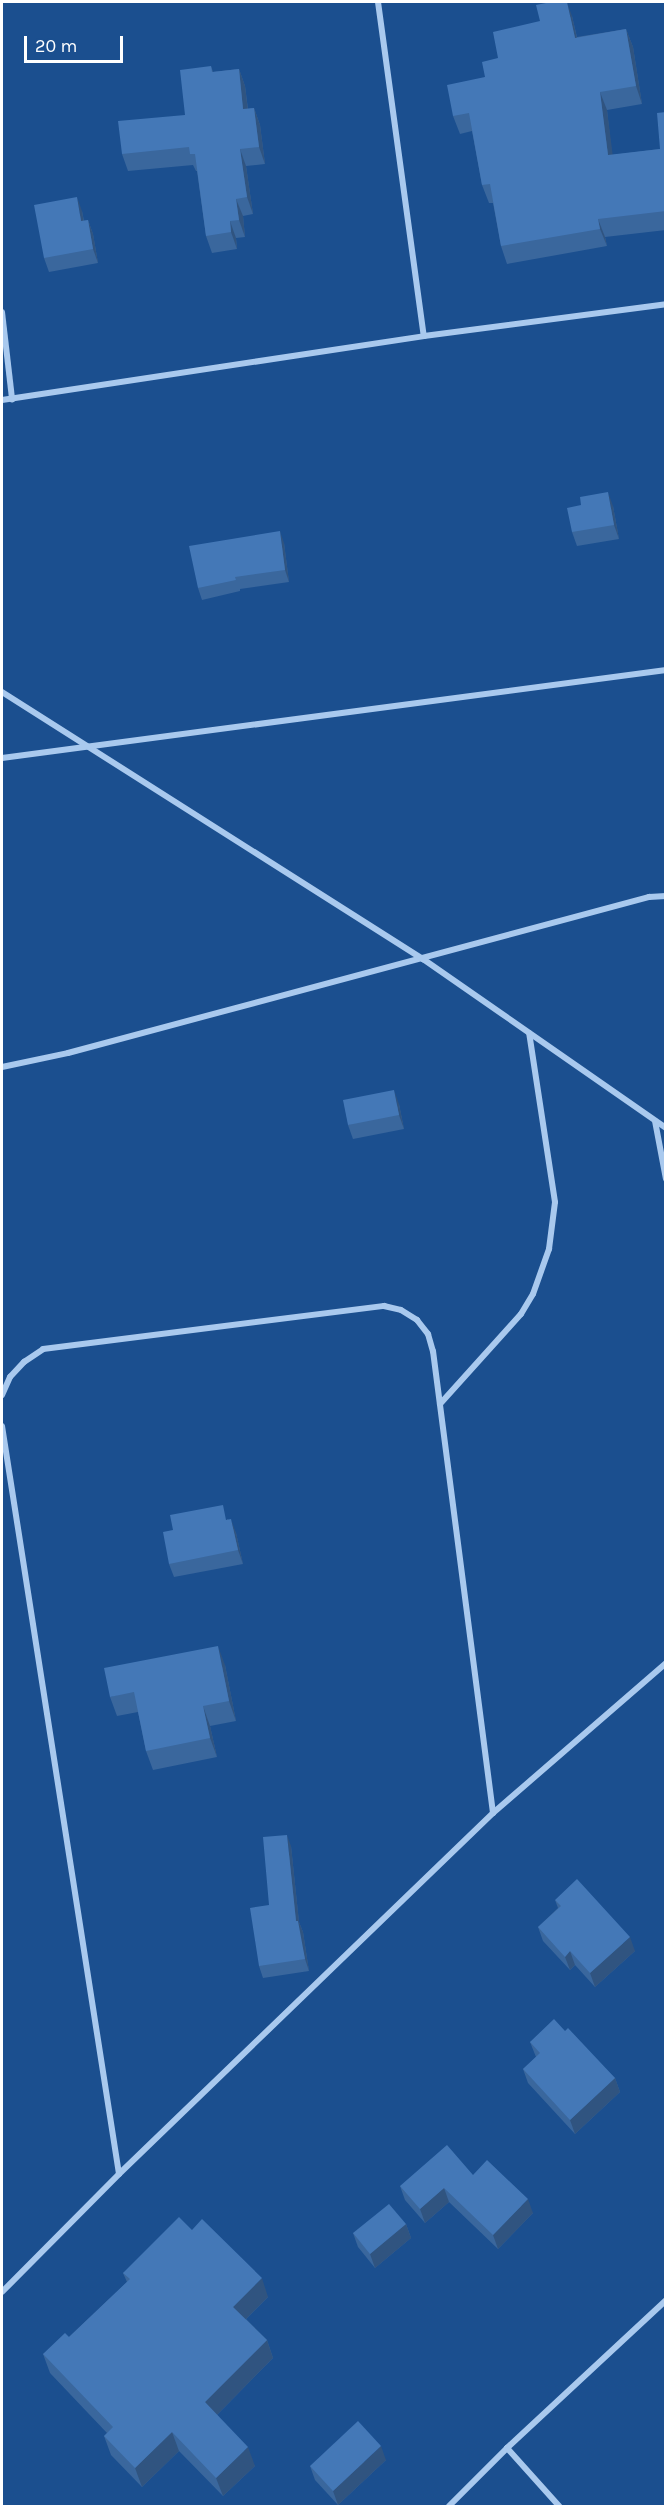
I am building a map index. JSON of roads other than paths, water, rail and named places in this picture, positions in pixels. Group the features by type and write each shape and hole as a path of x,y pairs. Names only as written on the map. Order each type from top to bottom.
{"street":[{"path":"378,2 424,336"},
{"path":"2,400 424,336 666,304"},
{"path":"2,312 12,399"},
{"path":"2,758 666,670"},
{"path":"2,692 423,959 666,1128"},
{"path":"2,1067 68,1053 650,897 666,896"},
{"path":"440,1404 521,1314 533,1294 549,1249 555,1202 529,1033"},
{"path":"655,1121 666,1179"},
{"path":"2,1395 10,1377 24,1362 43,1349 384,1306 400,1310 417,1320 428,1334 433,1351 493,1813"},
{"path":"2,1426 119,2174"},
{"path":"2,2292 119,2174 493,1813 666,1663"},
{"path":"449,2506 507,2448 666,2300"},
{"path":"507,2448 559,2506"}]}
